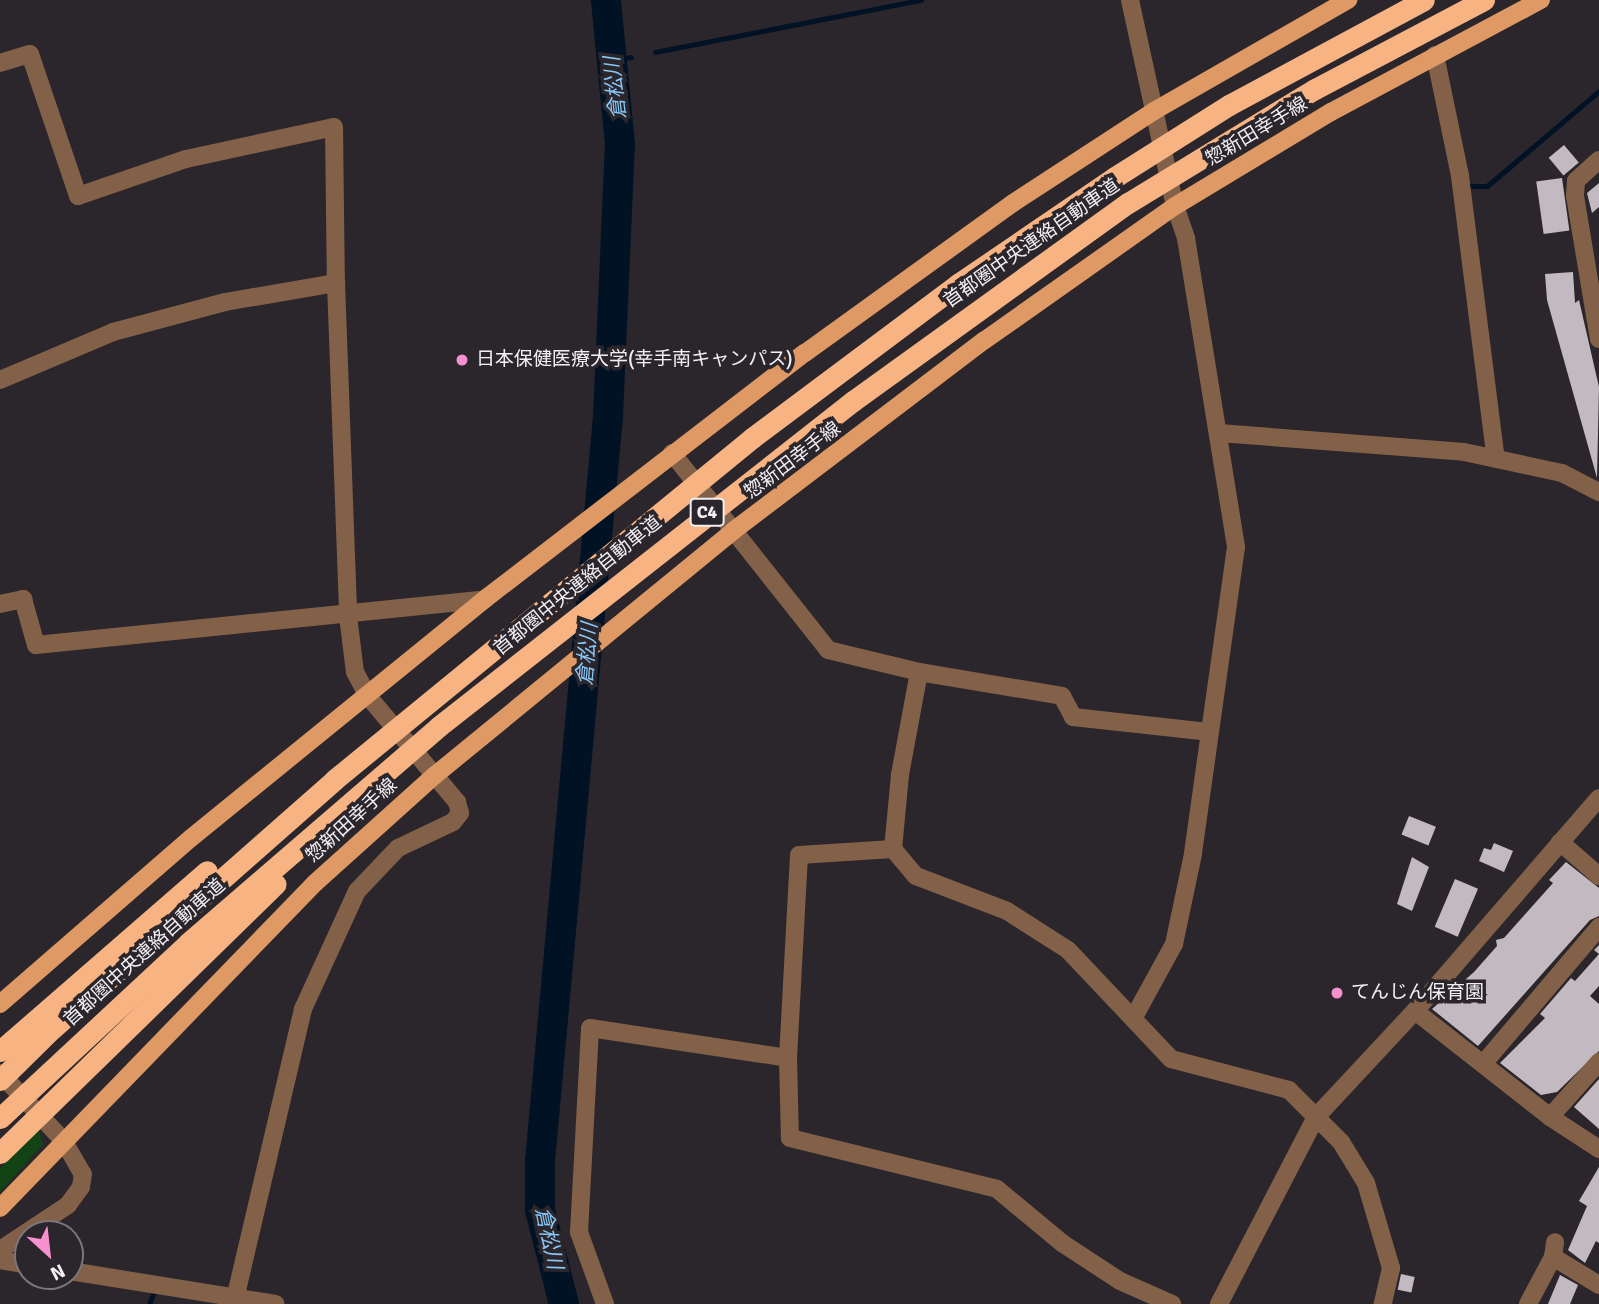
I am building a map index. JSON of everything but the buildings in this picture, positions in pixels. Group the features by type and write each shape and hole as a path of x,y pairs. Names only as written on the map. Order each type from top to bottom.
{"highway":[{"name":"首都圏中央連絡自動車道","path":"0,1080 53,1028 334,780 628,536 958,284 1229,105 1424,0"},
{"name":"首都圏中央連絡自動車道","path":"0,1118 188,943 326,823 725,498 995,296 1217,147 1315,89 1484,0"},
{"path":"0,1051 284,805 334,780"},
{"path":"0,1153 286,875 326,823"}],"main road":[{"path":"0,1004 191,838 485,599 672,453 937,257 1154,111 1348,0"},
{"name":"惣新田幸手線","path":"0,1208 264,932 434,776 733,531 985,340 1175,206 1435,55 1541,0"}],"street":[{"path":"1130,0 1175,206 1186,238 1236,547 1208,732 1208,774 1174,944 1134,1017"},
{"path":"0,64 30,54 78,196 186,159 334,127 336,284 348,616 355,672 367,695 457,802 460,813 453,822 397,848 357,891 303,1009 235,1298"},
{"path":"1435,55 1460,176 1496,459"},
{"path":"1599,160 1576,181 1584,269 1599,339"},
{"path":"1584,269 1599,257"},
{"path":"0,380 113,332 225,302 336,284"},
{"path":"1219,433 1438,449 1562,473 1599,492"},
{"path":"672,453 828,650 919,672 1062,696 1073,717 1208,732"},
{"path":"0,604 23,599 36,645 190,626 348,616 485,599"},
{"path":"919,672 900,775 893,849 916,876 1007,911 1068,950 1171,1059 1289,1090 1341,1142 1366,1183 1391,1268 1383,1304"},
{"path":"1219,1304 1316,1117 1415,1011 1599,798"},
{"path":"1560,842 1599,876"},
{"path":"893,849 799,855 788,1058 790,1138 997,1189 1062,1243 1120,1281 1172,1304"},
{"path":"1483,1064 1599,927"},
{"path":"1415,1011 1550,1116 1599,1149"},
{"path":"604,1304 579,1232 590,1028 788,1058"},
{"path":"1550,1116 1599,1062"},
{"path":"0,1073 63,1140 83,1174 77,1196 0,1250"},
{"path":"1528,1304 1554,1250 1599,1285"},
{"path":"84,1273 275,1304"}],"green space":[{"path":"39,1129 43,1145 0,1192 0,1168"}],"waterway":[{"name":"倉松川","path":"564,1304 540,1210 540,1161 608,417 620,144 606,0"},
{"path":"655,52 921,0"},
{"path":"612,60 631,57"},
{"path":"1469,186 1487,186 1599,91"},
{"path":"149,1304 154,1292"}],"place":[{"name":"日本保健医療大学(幸手南キャンパス)","path":"462,360"},
{"name":"てんじん保育園","path":"1337,993"}]}
